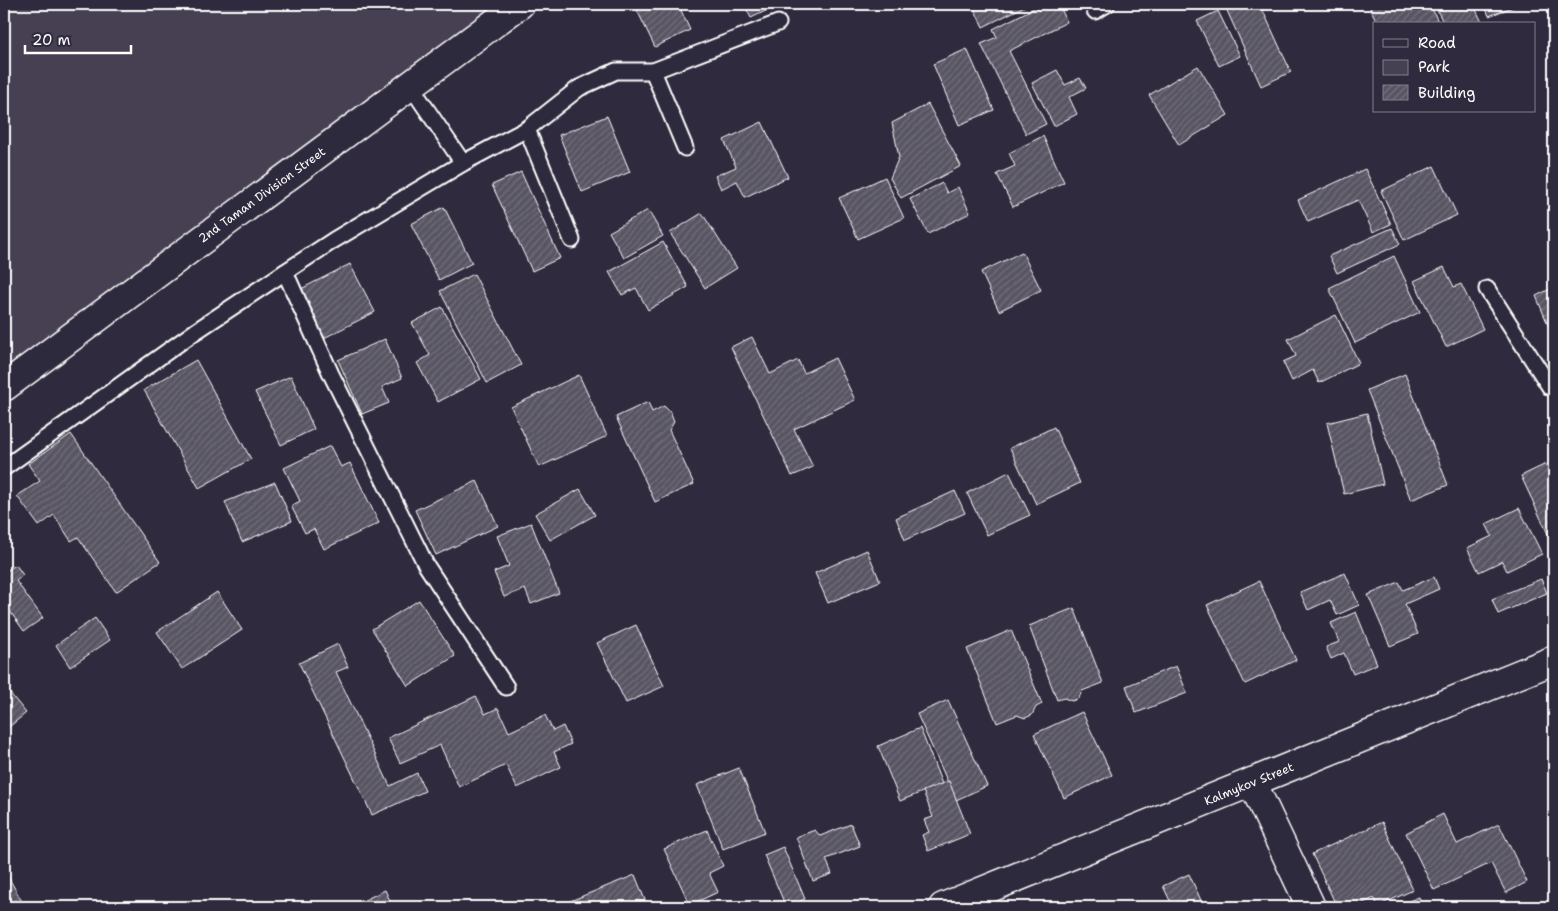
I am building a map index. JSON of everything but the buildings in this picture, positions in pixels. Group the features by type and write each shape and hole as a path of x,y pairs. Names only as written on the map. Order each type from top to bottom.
{"street":[{"name":"2nd Taman Division Street","path":"4,387 520,4"},
{"name":"Kalmykov Street","path":"943,907 1554,660"},
{"path":"1252,782 1312,907"}],"lane":[{"path":"4,468 196,331 285,272 334,240 463,163 527,130 579,88 616,71 653,71 778,23"},
{"path":"653,71 685,148"},
{"path":"410,85 463,163"},
{"path":"527,130 572,240"},
{"path":"285,272 331,374 426,565 506,687"},
{"path":"1486,288 1550,387 1554,389"}],"green space":[{"path":"4,4 520,4 4,387"}]}
